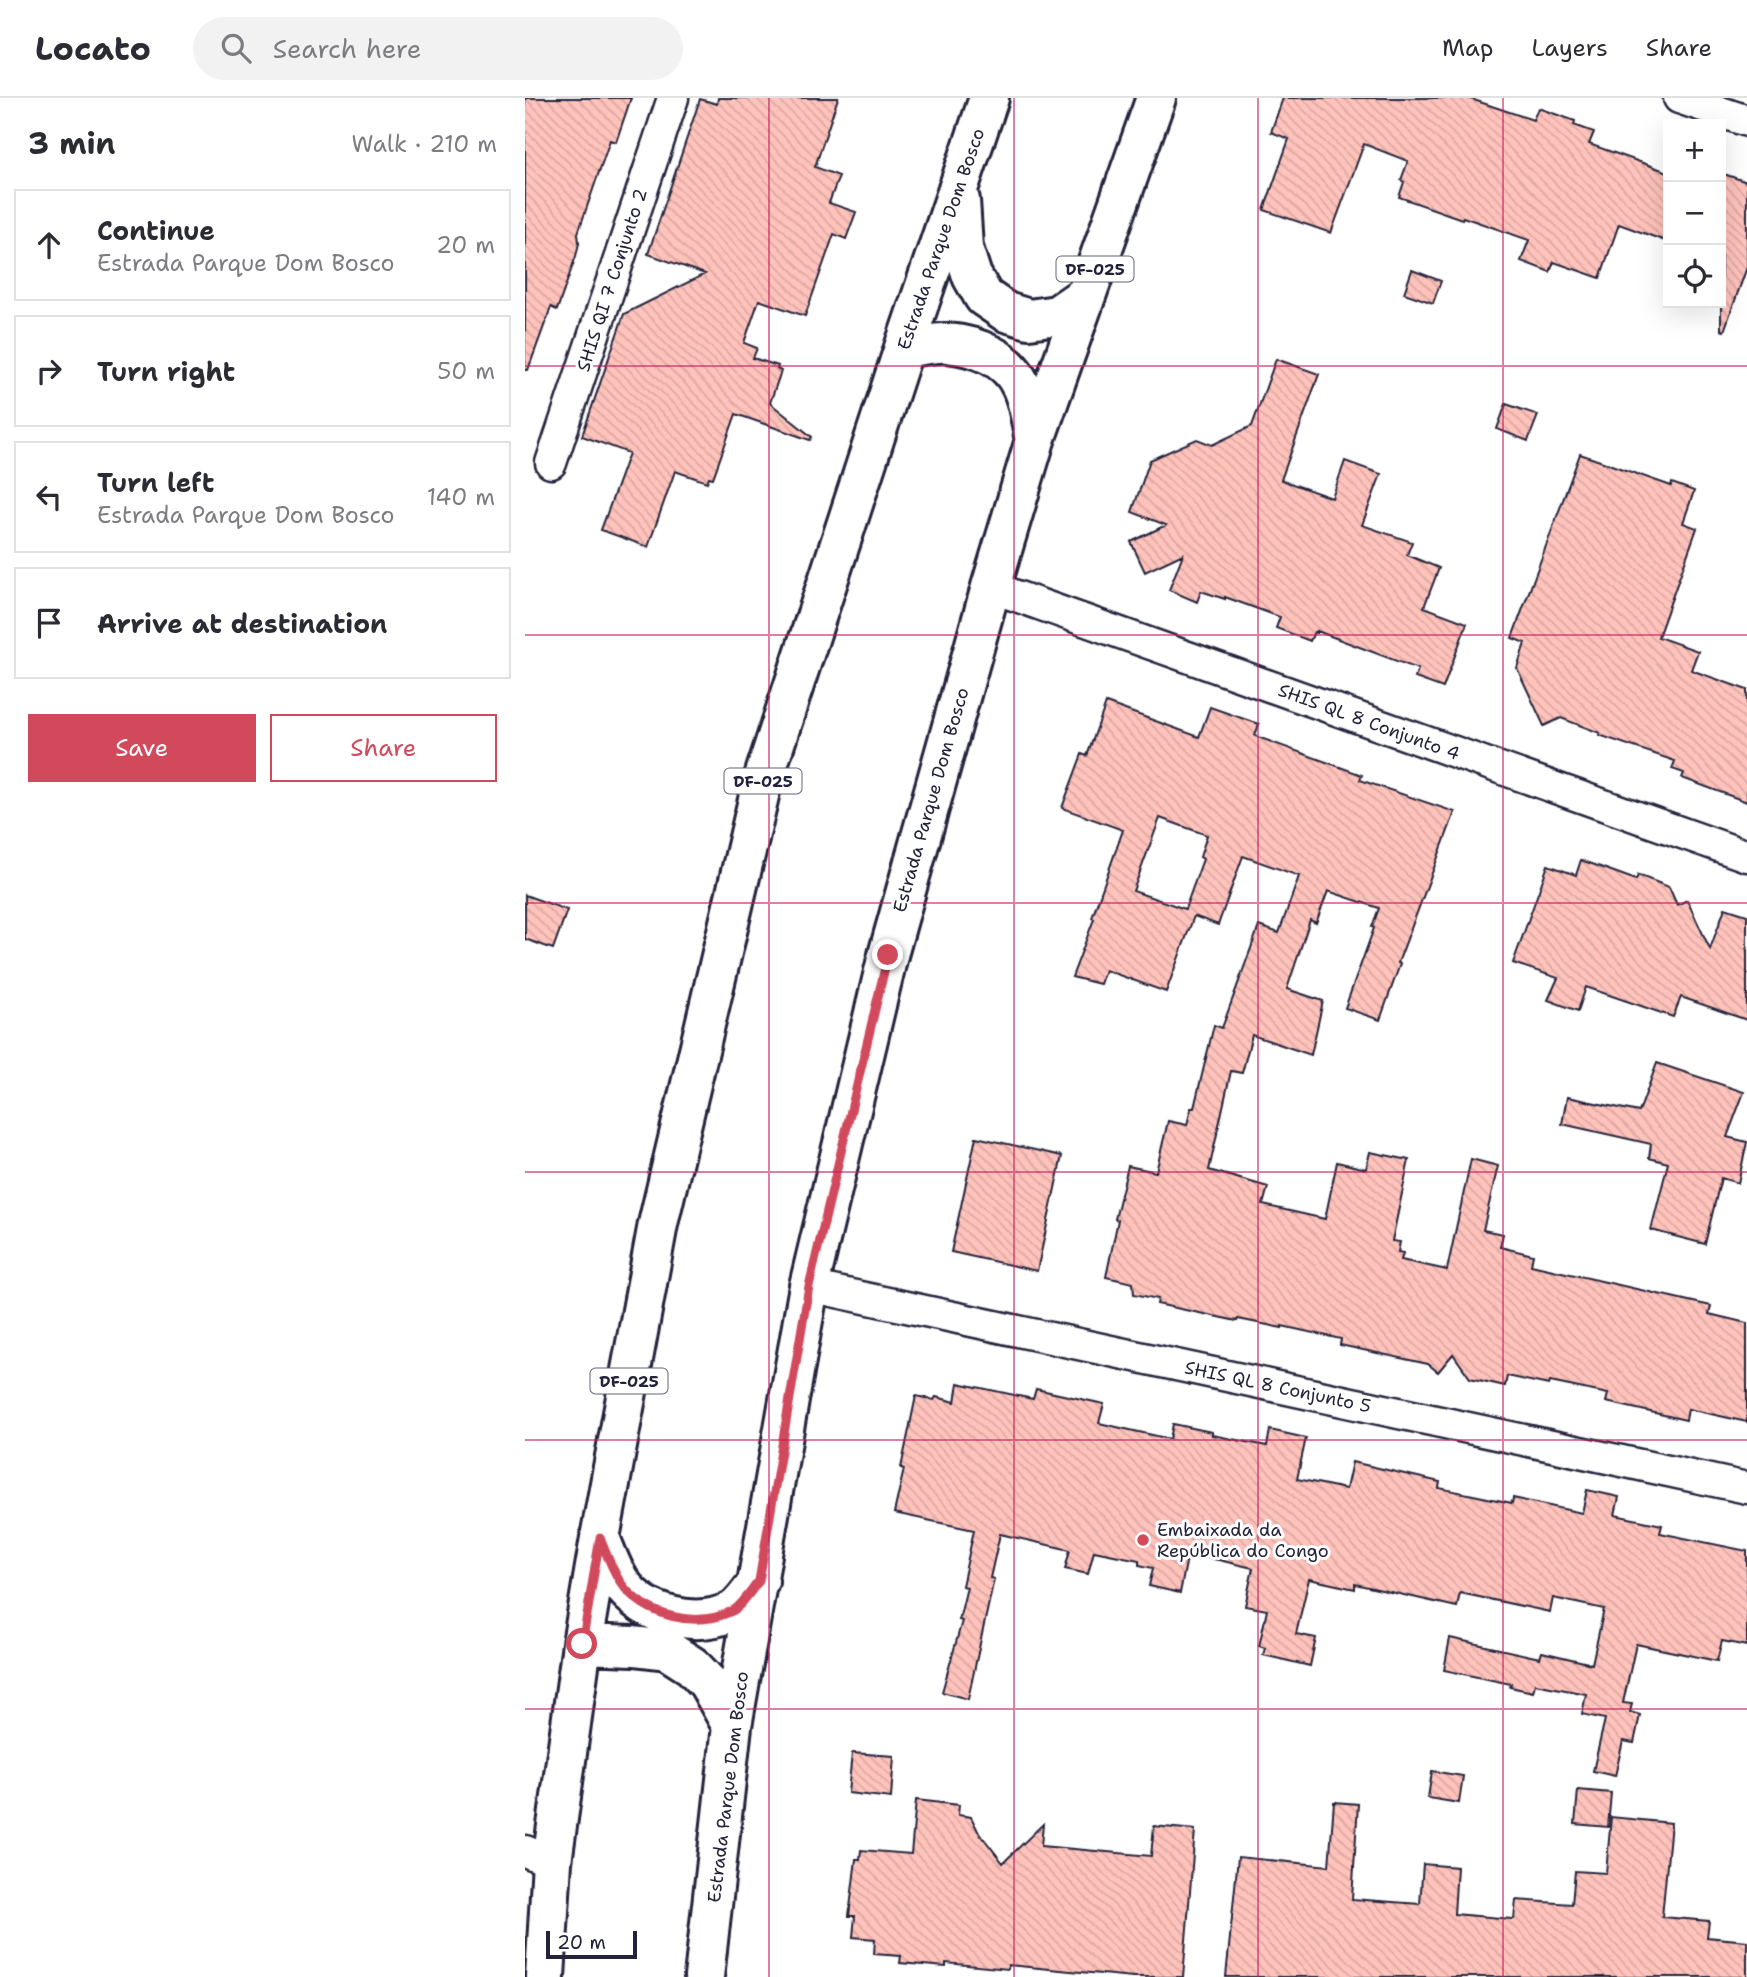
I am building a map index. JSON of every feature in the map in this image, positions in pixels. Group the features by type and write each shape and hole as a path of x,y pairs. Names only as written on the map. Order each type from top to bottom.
{"main road":[{"name":"Estrada Parque Dom Bosco","path":"545,1977 539,1856 582,1644 658,1224 762,783 989,98"},
{"name":"Estrada Parque Dom Bosco","path":"704,1977 732,1726 809,1286 888,955 1035,440 1156,98"},
{"path":"960,184 963,248 972,276 984,296 1006,312 1029,319 1057,315 1086,295"},
{"path":"904,348 947,343 978,349 1000,360 1015,374 1023,389 1035,440"},
{"path":"600,1538 619,1582 637,1602 659,1613 685,1619 710,1618 736,1609 759,1581"},
{"path":"582,1644 667,1650 692,1666 708,1682 732,1726"}],"street":[{"name":"SHIS QI 7 Conjunto 2","path":"551,463 673,98"},
{"path":"1679,98 1747,121"},
{"name":"SHIS QL 8 Conjunto 4","path":"991,587 1747,856"},
{"name":"SHIS QL 8 Conjunto 5","path":"809,1286 1747,1488"}],"building":[{"path":"525,98 631,98 616,142 610,140 578,233 576,256 557,310 551,307 528,370 525,370"},
{"path":"718,98 838,98 815,167 839,176 829,203 856,212 846,239 834,234 805,316 759,300 744,343 757,348 753,358 778,366 777,369 781,371 770,403 812,437 810,440 736,414 713,478 709,477 707,482 675,471 648,547 601,530 629,453 582,436 624,314 705,274 648,254 700,99 717,104"},
{"path":"1283,98 1468,98 1533,120 1538,108 1575,121 1574,125 1594,132 1589,144 1663,170 1663,240 1619,224 1600,278 1554,262 1550,272 1521,261 1529,240 1399,197 1404,182 1401,180 1408,161 1364,144 1331,233 1264,210 1289,139 1271,132"},
{"path":"1726,175 1747,182 1747,267 1724,331 1721,330 1721,308 1726,308"},
{"path":"1412,270 1441,281 1433,303 1404,293"},
{"path":"1276,359 1319,374 1281,480 1332,498 1345,461 1381,474 1362,525 1412,542 1407,555 1439,568 1424,607 1467,623 1443,688 1415,678 1418,669 1317,631 1310,641 1276,628 1280,617 1225,597 1201,591 1197,602 1169,590 1183,554 1145,572 1131,542 1166,525 1132,512 1150,460 1197,439 1212,445 1252,426"},
{"path":"1506,404 1538,415 1528,441 1497,429"},
{"path":"1580,454 1671,486 1672,483 1694,491 1683,523 1697,528 1658,637 1698,651 1691,670 1747,690 1747,802 1682,778 1684,773 1672,769 1675,761 1599,735 1600,733 1561,718 1544,726 1517,668 1525,643 1512,638"},
{"path":"1106,703 1199,737 1210,707 1259,724 1255,736 1362,775 1360,780 1455,812 1398,963 1400,964 1380,1020 1345,1008 1379,908 1328,891 1316,923 1310,920 1287,989 1323,1001 1311,1055 1252,1035 1242,1073 1231,1071 1209,1170 1268,1187 1263,1205 1325,1219 1337,1162 1366,1169 1370,1152 1409,1160 1392,1241 1400,1242 1398,1252 1403,1253 1401,1260 1447,1270 1471,1159 1498,1166 1483,1230 1503,1234 1500,1247 1533,1255 1531,1265 1711,1306 1709,1314 1747,1323 1747,1422 1688,1409 1686,1420 1606,1402 1608,1394 1550,1382 1549,1385 1507,1376 1505,1386 1470,1378 1453,1354 1438,1372 1428,1364 1340,1345 1341,1339 1157,1304 1158,1299 1134,1294 1133,1283 1106,1277 1118,1220 1115,1219 1128,1166 1156,1172 1168,1121 1187,1125 1191,1108 1194,1108 1214,1025 1222,1028 1259,926 1279,933 1299,876 1243,856 1218,925 1194,916 1166,992 1105,970 1100,984 1072,977 1123,830 1062,808 1082,754 1087,756","holes":["1160,818 1207,835 1200,857 1203,859 1185,909 1133,891"]},
{"path":"1581,860 1636,880 1638,875 1669,887 1677,905 1687,900 1710,949 1725,908 1747,915 1747,1020 1681,997 1673,1017 1586,987 1578,1011 1548,1000 1558,978 1513,963 1548,865 1576,875"},
{"path":"525,895 567,910 553,949 525,939"},
{"path":"1657,1063 1744,1092 1727,1137 1747,1142 1738,1183 1721,1178 1705,1244 1651,1230 1668,1163 1649,1158 1651,1144 1562,1124 1567,1097 1639,1112"},
{"path":"976,1137 1062,1156 1037,1271 951,1252"},
{"path":"958,1383 1033,1399 1036,1389 1104,1404 1099,1423 1170,1439 1173,1424 1267,1446 1270,1430 1306,1438 1297,1479 1346,1489 1352,1462 1440,1482 1439,1488 1512,1503 1513,1498 1582,1513 1587,1490 1619,1497 1615,1515 1662,1525 1660,1533 1747,1551 1747,1646 1722,1641 1717,1661 1636,1644 1623,1703 1632,1704 1630,1712 1640,1715 1634,1743 1623,1741 1615,1776 1593,1771 1605,1719 1582,1714 1586,1694 1535,1684 1533,1692 1510,1687 1511,1684 1444,1670 1450,1638 1540,1658 1542,1652 1592,1664 1604,1609 1553,1598 1550,1612 1460,1593 1457,1607 1355,1584 1355,1589 1309,1579 1296,1634 1316,1638 1310,1666 1263,1655 1265,1648 1259,1646 1267,1610 1245,1606 1253,1568 1188,1553 1180,1593 1149,1586 1153,1568 1139,1565 1139,1560 1094,1551 1088,1574 1065,1569 1070,1550 1000,1534 990,1578 994,1579 968,1699 942,1692 962,1621 959,1620 967,1587 962,1586 974,1530 894,1513 916,1396 955,1402"},
{"path":"852,1753 894,1756 891,1798 848,1793"},
{"path":"1432,1771 1463,1776 1459,1803 1428,1798"},
{"path":"1578,1790 1611,1793 1608,1827 1575,1824"},
{"path":"916,1800 959,1805 958,1815 971,1817 978,1831 1003,1863 1043,1824 1041,1846 1151,1856 1154,1826 1195,1830 1183,1977 1133,1977 1008,1965 1008,1969 946,1963 946,1967 900,1963 901,1956 874,1954 875,1939 853,1937 855,1916 849,1916 856,1859 860,1859 861,1850 911,1854"},
{"path":"1334,1802 1358,1804 1352,1899 1420,1904 1423,1864 1457,1867 1454,1914 1512,1919 1516,1900 1572,1904 1575,1871 1606,1873 1611,1817 1671,1823 1662,1917 1709,1921 1707,1937 1747,1941 1747,1977 1226,1977 1238,1857 1329,1866"}],"place":[{"name":"Embaixada da República do Congo","path":"1143,1540"}],"route":[{"path":"582,1644 600,1538 619,1582 637,1602 659,1613 685,1619 710,1618 736,1609 759,1581 809,1286 888,955"}]}
